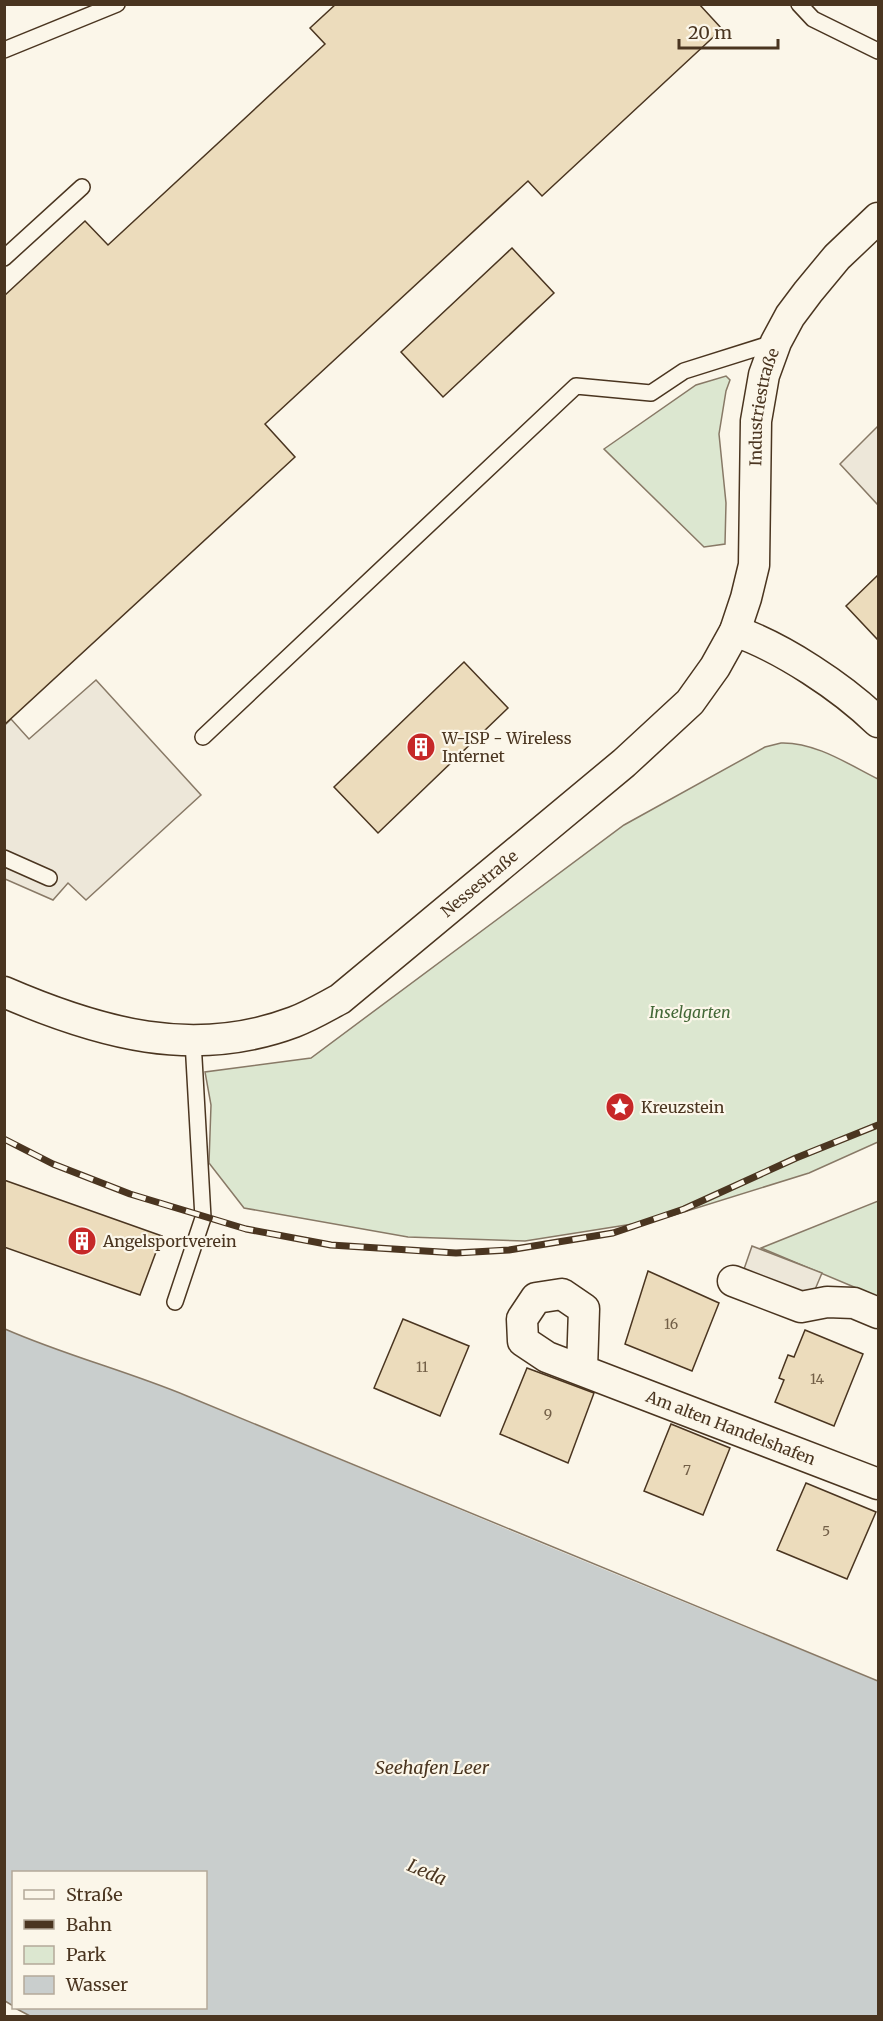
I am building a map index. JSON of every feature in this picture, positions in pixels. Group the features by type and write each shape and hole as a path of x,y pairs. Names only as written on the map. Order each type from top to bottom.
{"street":[{"name":"Industriestraße","path":"735,631 754,565 756,421 764,375 776,342 790,316 837,257 879,218"},
{"path":"735,631 759,639 816,674 879,722"},
{"name":"Nessestraße","path":"4,992 54,1013 108,1029 152,1038 193,1041 223,1039 254,1034 295,1022 340,999 624,763 690,702 715,668 735,631"},
{"path":"733,1281 801,1307 827,1302 854,1303 879,1313"},
{"name":"Am alten Handelshafen","path":"582,1369 879,1484"}],"lane":[{"path":"4,50 117,4"},
{"path":"799,4 813,19 879,51"},
{"path":"4,258 82,187"},
{"path":"203,737 576,386 651,393 684,371 776,342"},
{"path":"4,858 49,878"},
{"path":"175,1302 203,1218 193,1041"}],"green space":[{"path":"726,376 730,380 719,434 726,503 725,544 704,547 604,449 696,385"},
{"name":"Inselgarten","path":"781,743 819,750 878,779 878,1142 809,1173 658,1220 525,1241 408,1237 244,1208 209,1163 211,1105 205,1072 311,1058 624,825 765,747"},
{"path":"878,1201 878,1297 761,1248"}],"shaded area":[{"path":"878,426 878,505 840,464"},
{"path":"96,680 201,795 86,900 68,883 53,900 5,879 5,725 11,719 29,739"},
{"path":"752,1246 822,1273 811,1299 743,1272"}],"water":[{"name":"Seehafen Leer","path":"5,1329 187,1396 878,1681 878,2016 30,2016 17,2009 207,2009 207,1871 12,1871 12,2005 5,2001"}],"building":[{"path":"336,4 699,4 722,29 542,196 528,181 265,424 295,457 4,725 4,296 85,221 108,245 325,44 310,28"},
{"path":"512,248 554,293 443,397 401,352"},
{"path":"878,575 878,640 846,606"},
{"name":"W-ISP - Wireless Internet","path":"464,662 508,708 378,833 334,787"},
{"name":"Angelsportverein","path":"4,1180 162,1236 140,1295 4,1247"},
{"path":"648,1271 719,1303 692,1371 625,1344"},
{"path":"403,1319 469,1346 440,1416 374,1388"},
{"path":"805,1330 863,1354 834,1426 775,1402 784,1380 779,1378 788,1355 794,1357"},
{"path":"527,1368 594,1393 568,1463 500,1434"},
{"path":"671,1424 730,1448 703,1515 644,1491"},
{"path":"806,1483 876,1512 847,1579 777,1550"}],"railway":[{"path":"4,1139 53,1164 130,1194 246,1229 331,1245 456,1253 509,1250 613,1233 684,1209 796,1158 878,1125"}],"place":[{"name":"W-ISP - Wireless Internet","path":"421,747"},
{"name":"Kreuzstein","path":"620,1107"},
{"name":"Angelsportverein","path":"82,1241"}],"water label":[{"name":"Leda","path":"427,1872"}]}
